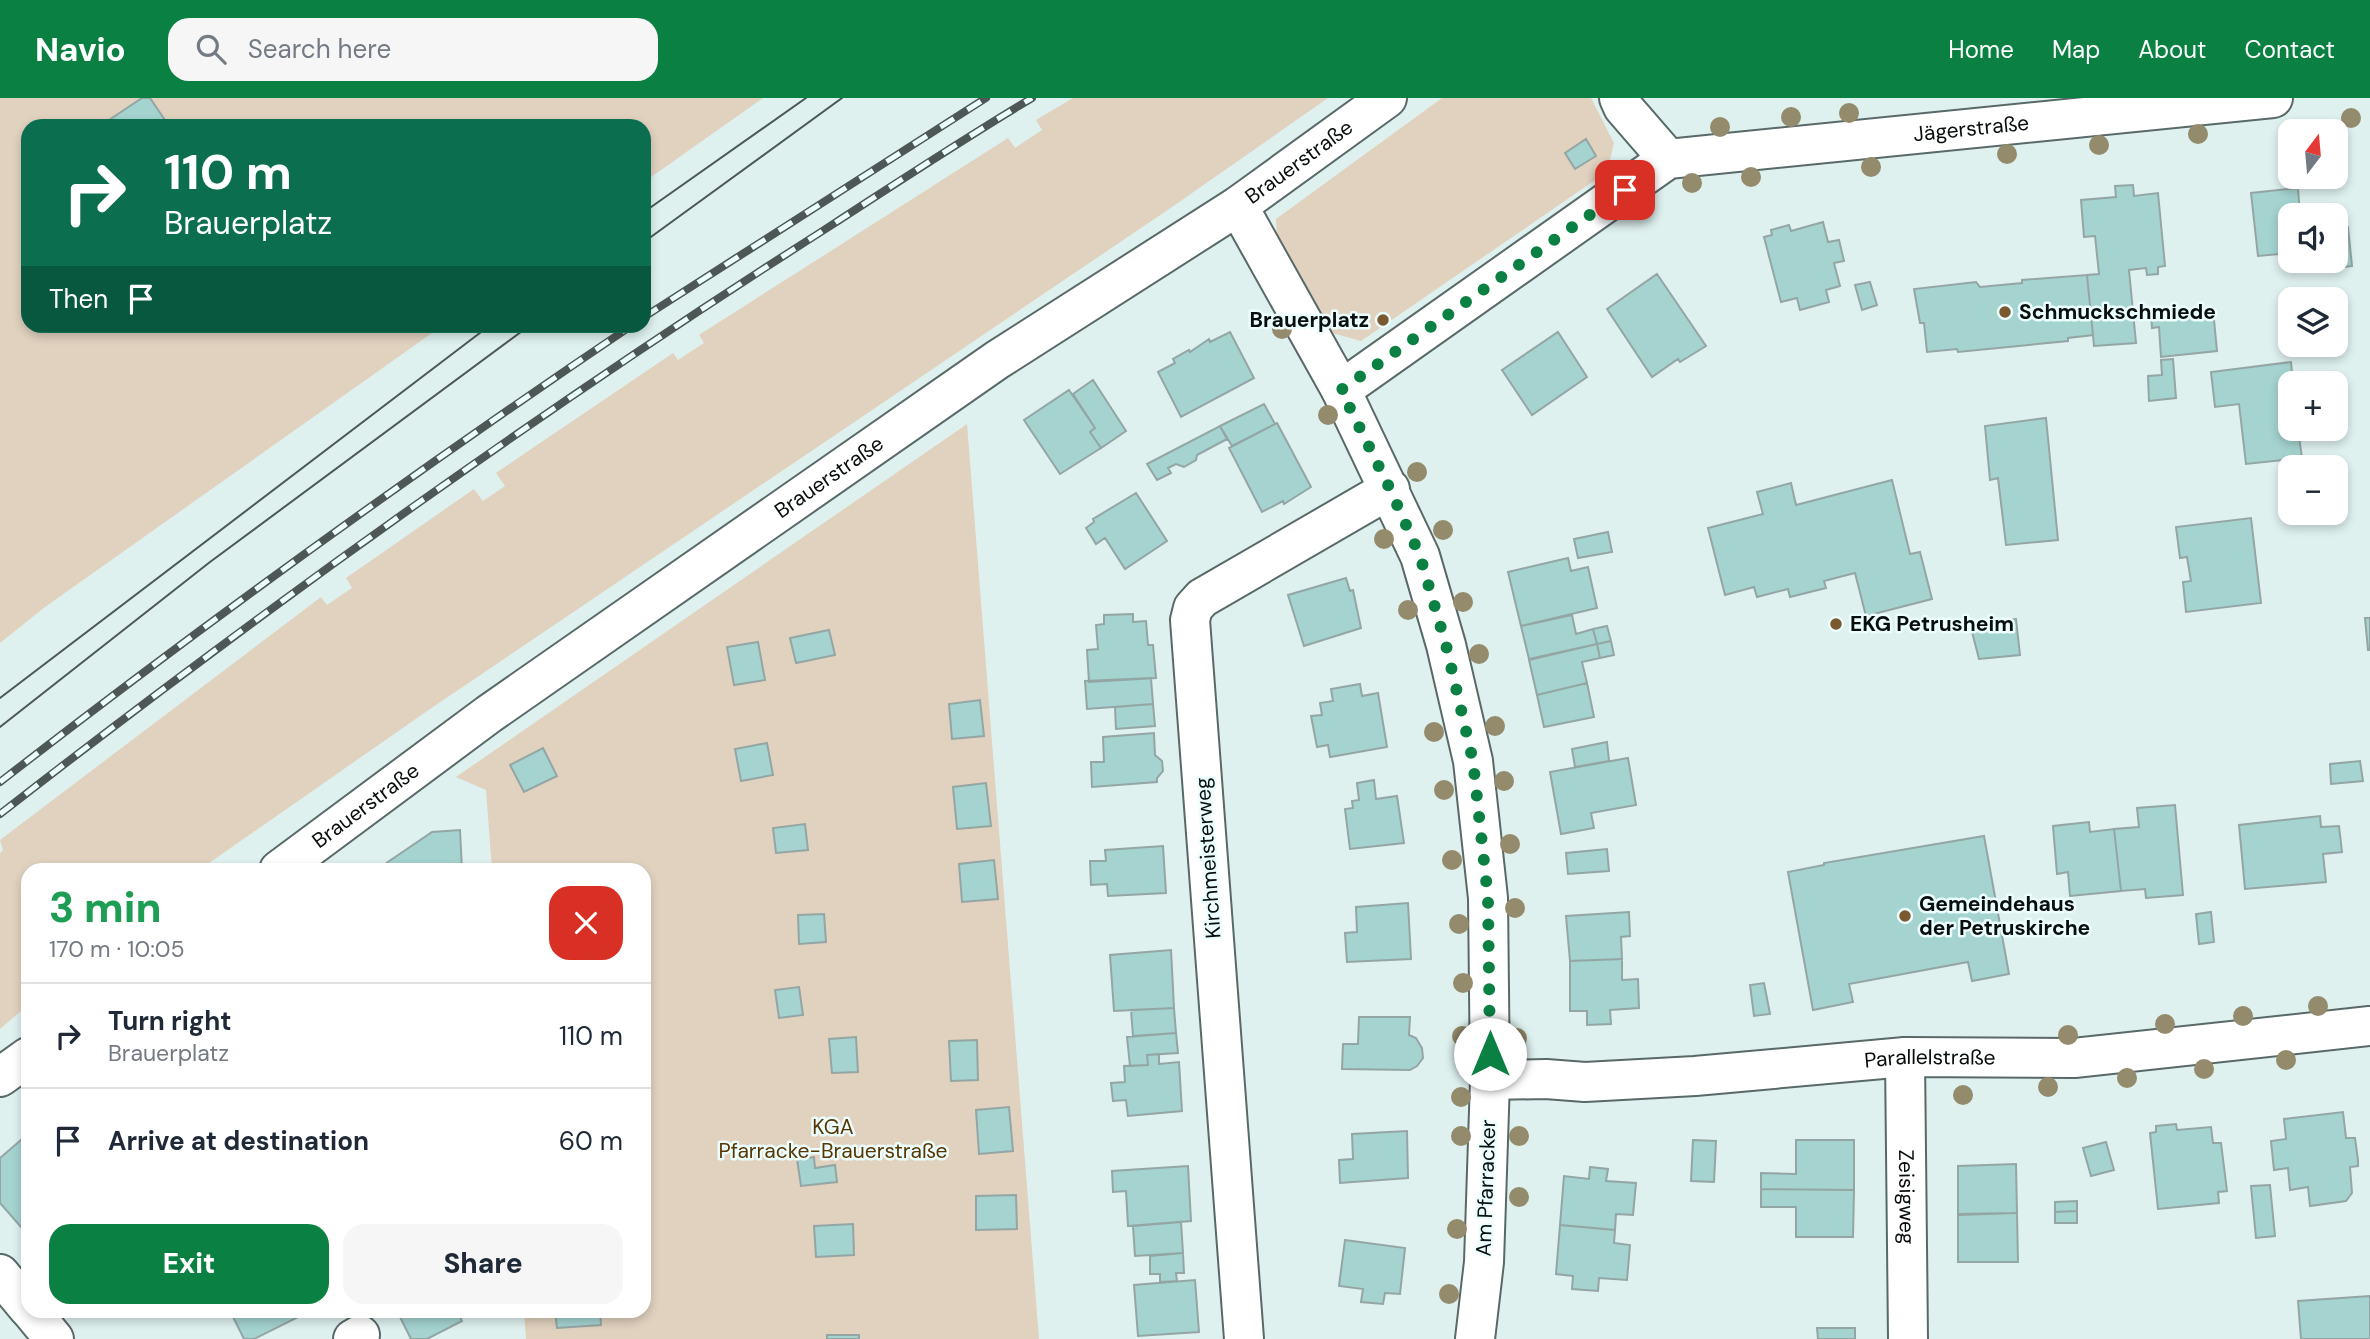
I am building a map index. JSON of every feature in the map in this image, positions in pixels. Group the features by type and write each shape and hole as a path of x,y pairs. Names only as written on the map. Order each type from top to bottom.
{"street":[{"name":"Brauerstraße","path":"288,863 489,714 997,360 1238,206 1387,98"},
{"path":"1341,390 1668,159 1623,107 1619,98"},
{"name":"Jägerstraße","path":"1668,159 2273,98"},
{"name":"Am Pfarracker","path":"1238,206 1341,390 1420,556 1446,645 1473,761 1488,898 1490,1080 1484,1262 1475,1339"},
{"name":"Kirchmeisterweg","path":"1244,1339 1190,620 1193,608 1202,598 1390,489"},
{"name":"Parallelstraße","path":"1490,1080 1546,1079 1585,1082 1695,1076 1905,1057 2074,1058 2370,1026"},
{"name":"Zeisigweg","path":"1905,1057 1909,1339"},
{"path":"0,1077 21,1061"},
{"path":"0,1274 21,1299"},
{"path":"36,1318 54,1339"}],"green space":[{"path":"0,98 763,98 651,177 651,119 21,119 21,333 432,333 45,607 0,643"},
{"path":"1073,98 1328,98 1172,207 430,709 209,863 21,863 21,1011 0,1029 0,853 3,850 0,840 321,597 327,605 352,588 346,578 474,489 483,501 505,486 496,473 673,353 678,360 704,343 699,335 1008,138 1015,148 1042,130 1036,120"},
{"path":"1442,98 1591,98 1614,143 1607,172 1361,341 1325,331 1277,240 1276,219"},
{"name":"KGA Pfarracke-Brauerstraße","path":"967,424 1039,1339 526,1339 524,1318 651,1318 651,863 491,863 486,790 456,777"}],"building":[{"path":"142,98 150,98 164,119 110,119"},
{"path":"1586,139 1596,156 1575,169 1565,153"},
{"path":"2133,185 2134,196 2158,193 2165,266 2158,267 2158,274 2147,275 2146,268 2129,270 2136,343 2094,346 2087,275 2099,274 2095,236 2084,237 2081,200 2116,197 2115,186"},
{"path":"2298,189 2299,203 2278,203 2278,254 2258,256 2251,193"},
{"path":"1823,222 1828,242 1839,240 1844,261 1834,263 1840,286 1826,290 1829,302 1800,310 1797,298 1781,302 1764,237 1772,235 1771,230 1789,225 1791,231"},
{"path":"2348,227 2352,266 2348,267"},
{"path":"1657,274 1706,346 1680,362 1678,359 1652,377 1607,309"},
{"name":"Schmuckschmiede","path":"2087,275 2093,335 2068,338 2068,341 1958,352 1957,349 1927,352 1924,323 1920,323 1914,289 1976,282 1980,287 2022,283 2022,280"},
{"path":"1870,282 1877,305 1862,310 1855,285"},
{"path":"2213,309 2217,351 2161,357 2159,327 2152,328 2151,316"},
{"path":"1230,332 1254,378 1181,417 1158,372 1175,363 1173,359 1189,350 1190,352 1209,339 1210,342"},
{"path":"1558,332 1587,377 1532,415 1502,370"},
{"path":"2173,359 2176,398 2149,401 2148,376 2162,375 2161,360"},
{"path":"2291,362 2292,371 2278,371 2278,441 2300,441 2302,455 2278,455 2278,461 2246,464 2239,404 2215,407 2211,372"},
{"path":"1093,380 1126,431 1101,448 1090,432 1095,428 1073,394"},
{"path":"1069,390 1095,428 1090,432 1101,448 1060,474 1024,420"},
{"path":"1264,404 1275,424 1232,446 1220,426"},
{"path":"2046,418 2058,540 2006,545 1998,478 1990,480 1985,426"},
{"path":"1277,423 1311,487 1284,504 1283,501 1262,512 1229,448"},
{"path":"1220,426 1227,439 1197,455 1196,460 1184,467 1176,464 1168,468 1171,473 1157,480 1147,464"},
{"path":"1892,480 1910,554 1920,552 1932,599 1866,616 1855,573 1824,581 1826,588 1790,597 1788,589 1757,597 1754,587 1725,595 1708,528 1763,514 1757,492 1791,483 1796,505"},
{"path":"1136,493 1167,541 1125,569 1105,538 1096,544 1086,528 1094,522 1093,519"},
{"path":"2251,518 2261,603 2186,612 2183,582 2191,581 2187,557 2180,558 2176,527"},
{"path":"1608,532 1612,552 1578,558 1574,539"},
{"path":"1568,558 1571,571 1588,567 1597,608 1521,626 1508,572"},
{"path":"1346,578 1350,591 1353,590 1361,628 1304,646 1288,595"},
{"path":"1133,614 1133,622 1146,621 1148,645 1153,645 1156,678 1089,682 1087,650 1098,649 1096,625 1104,624 1104,615"},
{"path":"1572,615 1576,634 1593,629 1597,644 1529,659 1521,626"},
{"path":"2365,618 2370,618 2370,650 2368,650"},
{"path":"2016,619 2020,655 1979,659 1970,624"},
{"path":"1607,626 1611,641 1597,644 1593,629"},
{"path":"829,630 835,655 796,663 790,638"},
{"path":"1611,641 1614,655 1600,658 1597,644"},
{"path":"758,642 765,680 734,685 727,647"},
{"path":"1597,644 1600,658 1582,662 1587,683 1537,695 1529,660"},
{"path":"1151,678 1153,704 1087,709 1085,681"},
{"path":"1587,683 1594,717 1544,727 1537,695"},
{"path":"1360,684 1362,696 1378,693 1387,747 1330,757 1328,745 1317,747 1311,716 1322,715 1320,703 1333,701 1331,689"},
{"path":"980,700 984,736 952,739 949,704"},
{"path":"1153,704 1155,726 1116,729 1115,707"},
{"path":"1154,733 1155,755 1162,761 1163,771 1157,782 1092,787 1091,762 1104,762 1103,737"},
{"path":"1607,742 1609,761 1575,767 1572,749"},
{"path":"767,743 773,775 741,781 735,749"},
{"path":"543,748 557,776 524,792 510,765"},
{"path":"1628,758 1636,805 1591,813 1594,828 1561,834 1550,772"},
{"path":"2360,761 2363,781 2331,784 2330,764"},
{"path":"1374,780 1376,799 1397,796 1404,843 1350,849 1345,809 1353,808 1352,801 1359,800 1357,783"},
{"path":"986,783 991,826 957,829 953,787"},
{"path":"2175,805 2183,895 2146,898 2145,889 2121,891 2114,829 2139,827 2137,808"},
{"path":"2320,816 2321,827 2339,826 2342,852 2323,854 2326,882 2245,889 2239,825"},
{"path":"2089,822 2090,832 2114,829 2121,891 2070,896 2068,872 2057,874 2053,826"},
{"path":"805,824 808,850 776,853 773,828"},
{"path":"460,830 462,863 386,863 432,832"},
{"path":"1984,836 2009,974 1972,981 1968,962 1849,984 1853,1002 1813,1010 1788,872 1824,863"},
{"path":"1163,846 1166,893 1108,896 1107,884 1091,885 1090,861 1106,861 1105,850"},
{"path":"1607,849 1609,871 1568,874 1566,853"},
{"path":"994,860 998,899 962,902 959,864"},
{"path":"1408,903 1411,959 1347,962 1345,933 1357,932 1356,907"},
{"path":"1629,912 1630,936 1621,937 1622,959 1570,961 1566,916"},
{"path":"2211,912 2214,942 2199,944 2196,914"},
{"path":"824,914 826,942 799,944 798,915"},
{"path":"1171,950 1174,1008 1114,1011 1110,955"},
{"path":"1622,959 1622,980 1638,979 1639,1008 1610,1010 1611,1024 1587,1025 1587,1011 1570,1011 1570,961"},
{"path":"1764,983 1770,1014 1754,1016 1750,985"},
{"path":"799,987 803,1015 779,1018 775,990"},
{"path":"1174,1008 1176,1033 1133,1036 1131,1010"},
{"path":"1359,1017 1410,1017 1409,1035 1416,1038 1422,1048 1423,1058 1410,1070 1342,1069 1343,1044 1358,1044"},
{"path":"1176,1033 1178,1053 1147,1055 1148,1065 1130,1066 1127,1037"},
{"path":"856,1037 858,1072 832,1073 829,1039"},
{"path":"977,1040 978,1080 951,1081 949,1041"},
{"path":"1159,1054 1159,1064 1179,1062 1182,1111 1128,1116 1126,1100 1113,1101 1111,1083 1125,1082 1124,1066 1148,1065 1147,1055"},
{"path":"1009,1107 1013,1151 979,1154 976,1110"},
{"path":"2343,1112 2346,1138 2355,1138 2358,1160 2358,1166 2350,1167 2352,1193 2346,1201 2310,1206 2308,1187 2290,1190 2288,1168 2274,1170 2271,1141 2286,1139 2284,1119"},
{"path":"2176,1124 2177,1130 2211,1127 2213,1143 2221,1143 2227,1191 2218,1192 2219,1203 2158,1209 2150,1133 2156,1132 2156,1126"},
{"path":"1407,1131 1408,1178 1340,1183 1339,1160 1353,1159 1352,1134"},
{"path":"21,1140 21,1227 0,1203 0,1158"},
{"path":"1693,1140 1716,1141 1714,1182 1691,1181"},
{"path":"1796,1140 1854,1140 1854,1190 1761,1189 1761,1173 1796,1174"},
{"path":"2106,1142 2114,1170 2091,1176 2083,1148"},
{"path":"814,1157 815,1168 835,1165 837,1182 801,1186 797,1159"},
{"path":"2016,1164 2017,1213 1958,1214 1958,1166"},
{"path":"1188,1166 1191,1221 1128,1226 1126,1191 1113,1192 1112,1171"},
{"path":"1590,1167 1608,1169 1606,1181 1636,1183 1633,1215 1616,1214 1615,1230 1560,1225 1564,1176 1589,1179"},
{"path":"2270,1185 2275,1236 2256,1238 2251,1186"},
{"path":"1761,1189 1854,1190 1853,1237 1796,1237 1796,1207 1761,1207"},
{"path":"1016,1195 1017,1229 976,1230 976,1196"},
{"path":"2077,1201 2077,1211 2055,1212 2055,1202"},
{"path":"2077,1211 2077,1223 2055,1223 2055,1212"},
{"path":"2017,1213 2018,1262 1958,1262 1958,1215"},
{"path":"1181,1222 1183,1253 1135,1256 1133,1226"},
{"path":"853,1224 854,1255 816,1257 814,1226"},
{"path":"1560,1225 1615,1230 1614,1243 1630,1245 1627,1280 1599,1278 1598,1291 1572,1289 1573,1276 1556,1274"},
{"path":"1345,1240 1405,1248 1400,1294 1385,1293 1383,1304 1361,1302 1363,1289 1339,1286"},
{"path":"1183,1253 1184,1273 1176,1273 1177,1281 1160,1282 1160,1274 1150,1274 1150,1256"},
{"path":"1195,1280 1199,1332 1138,1336 1134,1285"},
{"path":"2370,1296 2370,1339 2301,1339 2298,1301"},
{"path":"234,1318 296,1318 254,1339 244,1339"},
{"path":"400,1318 460,1318 462,1321 427,1339 411,1339"},
{"path":"556,1318 600,1318 601,1325 557,1328"},
{"path":"1817,1328 1855,1328 1855,1339 1818,1339"},
{"path":"827,1335 859,1335 859,1339 827,1339"}],"tram line":[{"path":"651,207 806,98"},
{"path":"651,237 842,98"},
{"path":"0,698 480,333"},
{"path":"0,727 210,562 520,333"}],"railway":[{"path":"651,313 986,98"},
{"path":"0,814 201,661 405,512 613,368 1032,98"},
{"path":"0,782 312,549 621,333"}],"place":[{"name":"Schmuckschmiede","path":"2005,312"},
{"name":"Brauerplatz","path":"1383,320"},
{"name":"EKG Petrusheim","path":"1836,624"},
{"name":"Gemeindehaus der Petruskirche","path":"1905,916"}],"route":[{"path":"1490,1054 1488,898 1473,761 1446,645 1420,556 1341,390 1625,190"}]}
